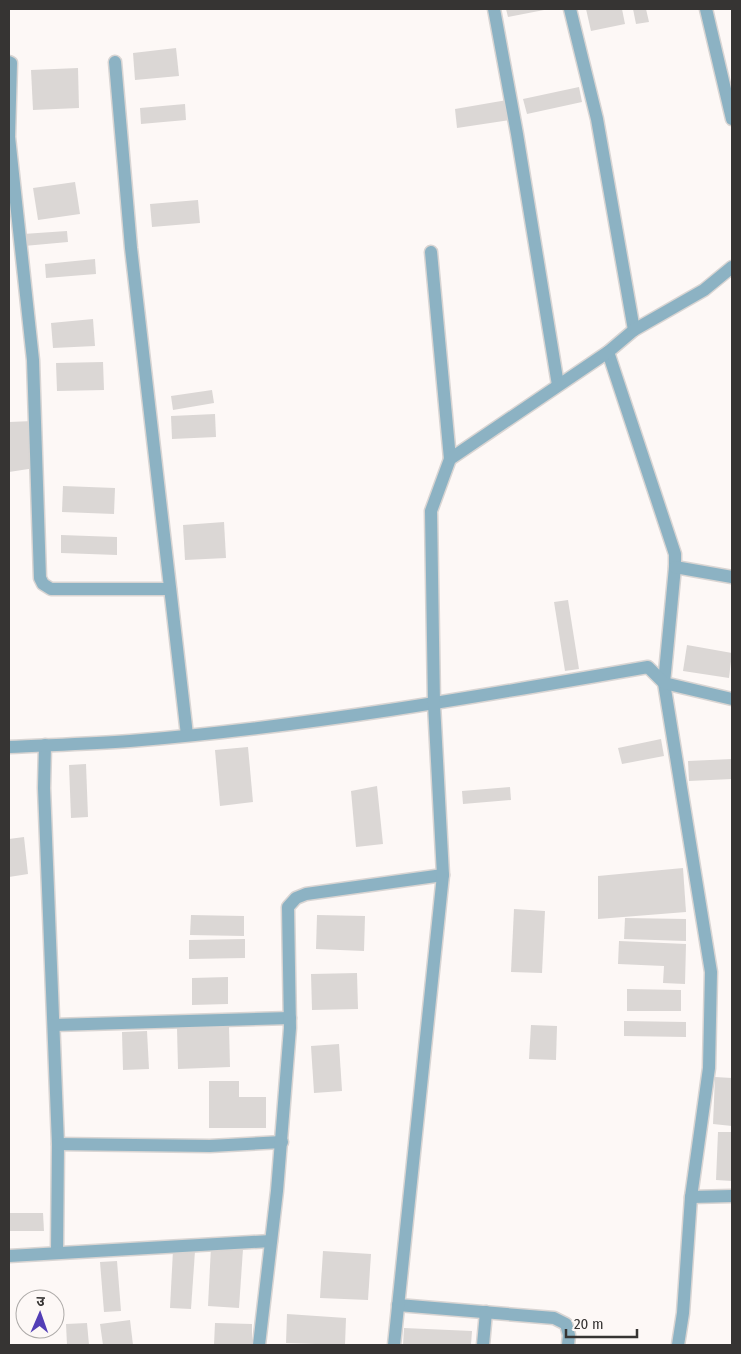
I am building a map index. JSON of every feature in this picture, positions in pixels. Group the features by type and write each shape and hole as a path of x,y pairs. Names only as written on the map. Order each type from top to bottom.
{"street":[{"path":"494,9 517,134 558,385"},
{"path":"570,9 597,119 634,330"},
{"path":"706,9 732,120"},
{"path":"9,62 11,63 9,136 33,360 40,578 43,584 51,589 170,589"},
{"path":"115,62 131,248 187,735"},
{"path":"394,1345 443,875 434,704 431,511 450,459 431,252"},
{"path":"450,459 608,352 634,330 704,290 732,267"},
{"path":"608,352 675,554 664,683 711,972 709,1068 691,1197 683,1313 678,1345"},
{"path":"675,567 732,577"},
{"path":"9,747 187,735 434,704 648,667 664,683 732,699"},
{"path":"45,745 44,788 58,1144 57,1252"},
{"path":"259,1345 282,1142 290,1018 288,908 296,898 306,894 443,875"},
{"path":"54,1025 290,1018"},
{"path":"58,1144 210,1146 282,1142"},
{"path":"691,1197 732,1196"},
{"path":"9,1256 271,1241"},
{"path":"398,1305 554,1318 566,1324 569,1335 568,1345"},
{"path":"483,1345 486,1312"}],"building":[{"path":"506,9 544,9 544,10 508,17"},
{"path":"586,9 622,9 625,24 591,31"},
{"path":"633,9 646,9 649,22 636,24"},
{"path":"176,48 179,76 135,80 133,53"},
{"path":"78,68 79,108 33,110 31,70"},
{"path":"579,87 582,102 527,114 523,99"},
{"path":"507,100 510,120 457,128 455,109"},
{"path":"185,104 186,120 141,124 140,108"},
{"path":"75,182 80,214 38,220 33,188"},
{"path":"198,200 200,223 152,227 150,204"},
{"path":"67,231 68,242 24,246 23,234"},
{"path":"95,259 96,274 46,278 45,264"},
{"path":"93,319 95,346 53,348 51,323"},
{"path":"103,362 104,390 57,391 56,363"},
{"path":"212,390 214,403 173,410 171,396"},
{"path":"215,414 216,437 172,439 171,416"},
{"path":"33,421 35,468 9,472 9,422"},
{"path":"63,486 115,488 114,514 62,512"},
{"path":"224,522 226,558 185,560 183,525"},
{"path":"61,535 117,537 117,555 61,553"},
{"path":"568,600 579,669 565,671 554,602"},
{"path":"687,645 732,653 729,678 683,671"},
{"path":"661,739 664,756 622,764 618,748"},
{"path":"248,747 253,802 220,806 215,750"},
{"path":"732,759 732,779 689,781 688,761"},
{"path":"86,764 88,817 71,818 69,765"},
{"path":"377,786 383,844 356,847 351,791"},
{"path":"510,787 511,800 463,804 462,791"},
{"path":"24,837 28,874 9,877 9,839"},
{"path":"683,868 686,912 598,919 598,876"},
{"path":"514,909 545,911 542,973 511,972"},
{"path":"191,915 244,916 244,936 190,935"},
{"path":"317,915 365,916 364,951 316,949"},
{"path":"625,918 686,919 686,941 624,939"},
{"path":"245,939 245,958 189,959 189,940"},
{"path":"619,941 686,944 685,984 663,983 664,966 618,964"},
{"path":"357,973 358,1009 312,1010 311,974"},
{"path":"228,977 228,1004 192,1005 192,978"},
{"path":"627,989 681,990 681,1011 627,1011"},
{"path":"624,1021 686,1022 686,1037 624,1036"},
{"path":"531,1025 557,1026 556,1060 529,1059"},
{"path":"229,1027 230,1067 178,1069 177,1028"},
{"path":"147,1031 149,1069 123,1070 122,1032"},
{"path":"339,1044 342,1091 314,1093 311,1046"},
{"path":"715,1077 732,1078 732,1126 713,1124"},
{"path":"209,1081 239,1081 239,1097 266,1097 266,1128 209,1128"},
{"path":"718,1132 732,1132 732,1181 716,1180"},
{"path":"9,1213 43,1213 44,1231 9,1231"},
{"path":"211,1247 243,1249 239,1308 208,1306"},
{"path":"173,1250 195,1251 191,1309 170,1308"},
{"path":"323,1251 371,1254 368,1300 320,1298"},
{"path":"117,1261 121,1311 104,1312 100,1262"},
{"path":"287,1314 346,1318 345,1345 286,1343"},
{"path":"130,1320 133,1345 103,1345 100,1324"},
{"path":"87,1323 89,1345 67,1345 66,1324"},
{"path":"215,1323 252,1324 252,1345 214,1345"},
{"path":"404,1328 472,1331 471,1345 403,1345"}]}
